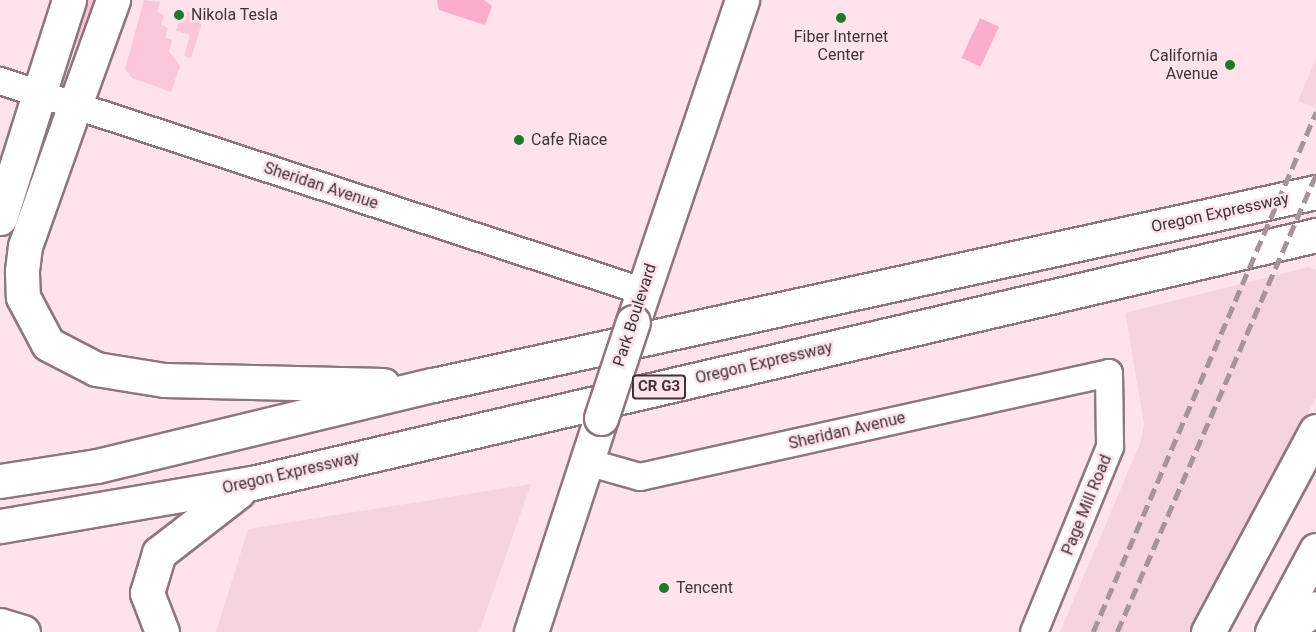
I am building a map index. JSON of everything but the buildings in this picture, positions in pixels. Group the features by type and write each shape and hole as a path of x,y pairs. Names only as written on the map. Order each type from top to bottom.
{"main road":[{"path":"0,218 69,0"},
{"path":"113,0 25,246 22,272 23,297 48,344 96,369 164,380 433,386"},
{"name":"Park Boulevard","path":"531,632 642,291 742,0"},
{"name":"Oregon Expressway","path":"0,481 97,466 433,386 1313,192"},
{"name":"Oregon Expressway","path":"0,526 252,483 1316,235"},
{"path":"1208,632 1316,431"},
{"path":"162,632 147,593 159,553 252,483"},
{"path":"1272,632 1316,550"},
{"path":"1281,632 1316,608"},
{"path":"0,625 23,632"}],"street":[{"name":"Sheridan Avenue","path":"0,81 642,291"},
{"name":"Sheridan Avenue","path":"586,462 640,477 1109,373"},
{"name":"Page Mill Road","path":"1034,632 1110,447 1109,373"}],"shaded area":[{"path":"85,0 95,0 67,67 65,64"},
{"path":"144,0 160,2 157,12 164,15 161,25 168,28 165,38 172,40 169,51 180,66 171,92 132,78 125,69"},
{"path":"437,0 484,0 492,6 485,25 439,10"},
{"path":"175,8 204,17 191,58 184,56 190,35 176,31 179,21 172,18"},
{"path":"980,18 999,27 980,67 961,58"},
{"path":"1316,58 1316,108 1298,101"},
{"path":"1309,267 1316,271 1316,397 1197,632 1060,632 1141,441 1144,424 1125,313"},
{"path":"531,484 479,632 216,632 248,529"}],"railway":[{"path":"1093,632 1316,112"},
{"path":"1117,632 1316,175"}],"place":[{"name":"Nikola Tesla","path":"179,15"},
{"name":"Fiber Internet Center","path":"841,18"},
{"name":"California Avenue","path":"1230,65"},
{"name":"Cafe Riace","path":"519,140"},
{"name":"Tencent","path":"664,588"}]}
